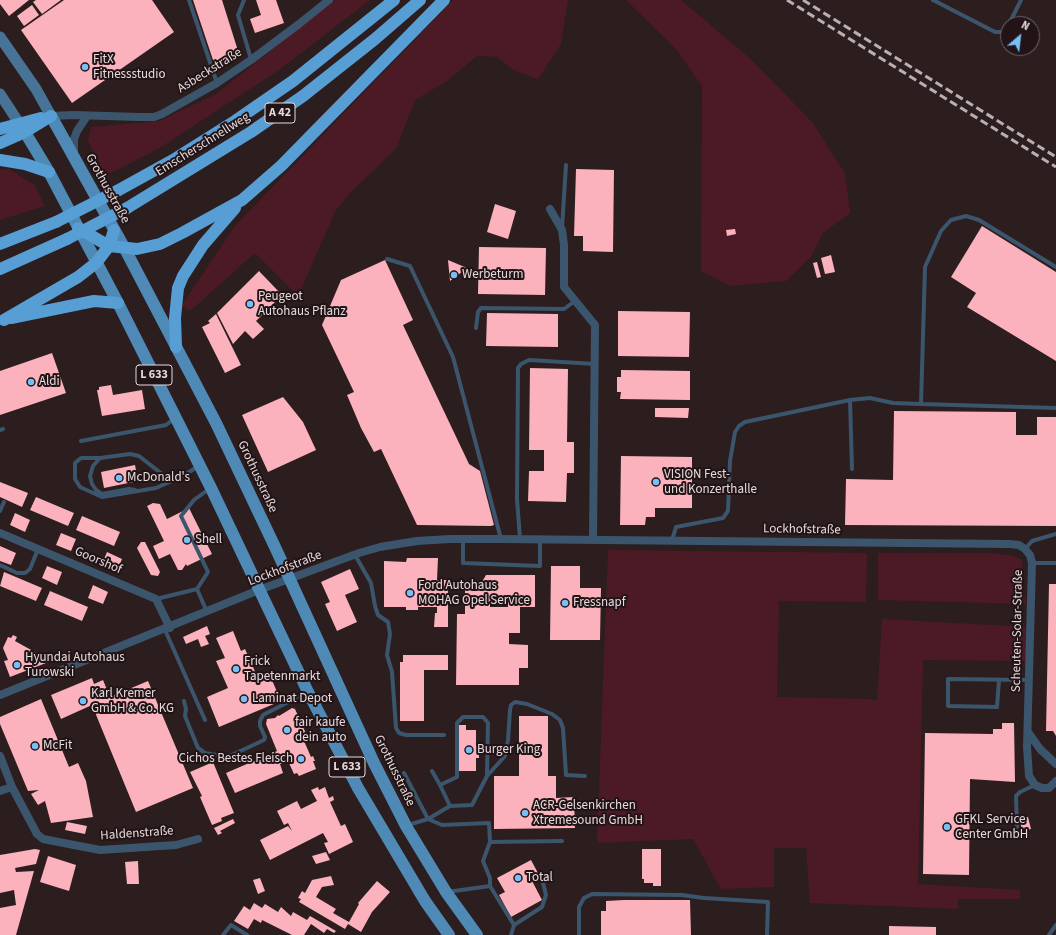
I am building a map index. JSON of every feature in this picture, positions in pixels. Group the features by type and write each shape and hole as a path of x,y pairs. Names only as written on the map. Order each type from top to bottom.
{"highway":[{"name":"Emscherschnellweg","path":"0,244 56,222 173,160 287,85 394,0"},
{"name":"Emscherschnellweg","path":"0,269 67,239 127,208 251,132 303,96 420,0"},
{"path":"176,347 175,318 178,288 183,276 202,245 242,200 281,166 444,0"},
{"path":"0,143 22,127 51,116"},
{"path":"0,129 22,127"},
{"path":"0,160 25,164 49,172"},
{"path":"78,228 109,246 125,249 137,249 160,244 242,200"},
{"path":"2,320 78,277 96,263 109,246 114,230"},
{"path":"2,320 94,301 118,303"}],"main road":[{"name":"Grothusstraße","path":"0,37 36,89 125,249 216,423 374,764 406,826 446,892 477,935"},
{"name":"L 633","path":"0,94 49,172 118,303 211,488 308,692 387,839 425,901 449,935"}],"street":[{"name":"Asbeckstraße","path":"51,116 154,117 162,114 217,83 251,60 329,0"},
{"path":"74,158 74,139 78,127 87,116"},
{"path":"550,209 562,230 564,245 564,287 595,325 596,364 593,540"},
{"name":"Goorshof","path":"0,533 156,599"},
{"name":"Lockhofstraße","path":"0,695 168,629 259,590 380,547 418,541 463,539 540,539 1010,544 1019,545 1025,549"},
{"name":"Scheuten-Solar-Straße","path":"1025,549 1030,555 1032,563 1028,765 1029,776 1036,785"},
{"path":"156,599 168,629"},
{"path":"1028,732 1040,749 1056,764"},
{"name":"Haldenstraße","path":"0,756 12,787 37,834 43,839 100,850 176,845 198,839"},
{"path":"1036,785 1042,788 1049,788 1056,781"},
{"path":"0,791 12,787"}],"lane":[{"path":"189,0 217,83"},
{"path":"244,0 238,15 251,60"},
{"path":"933,0 995,32 1000,32"},
{"path":"1013,16 1021,0"},
{"path":"562,230 566,165"},
{"path":"921,404 925,267 941,231 951,220 966,216 979,220 1056,267"},
{"path":"387,259 410,266 453,357 501,539"},
{"path":"476,328 478,312 481,308 564,309 575,300"},
{"path":"520,539 516,499 518,368 521,364 529,360 596,364"},
{"path":"672,540 676,527 723,518 728,511 730,462 735,432 739,426 746,422 850,400 870,398 893,403 1056,408"},
{"path":"850,400 852,469"},
{"path":"81,441 166,426 175,418"},
{"path":"171,481 139,456 130,454 100,458 81,458 75,463 75,479 80,487 102,497 156,488 185,475 199,464"},
{"path":"100,458 93,466 90,476 92,484 102,494 129,489 140,491"},
{"path":"156,599 197,590 208,572 181,516 194,500 211,488"},
{"path":"0,511 4,502"},
{"path":"1025,549 1032,541 1056,534"},
{"path":"463,539 463,563 540,566 540,539"},
{"path":"0,565 17,573 25,574 30,569 38,549"},
{"path":"355,555 371,583 378,615 388,622 390,634 387,655 392,672 396,728 399,733 406,735 444,735"},
{"path":"1032,563 1056,563"},
{"path":"197,590 207,613"},
{"path":"168,629 205,720"},
{"path":"999,680 997,707 948,706 948,679 1030,680"},
{"path":"184,701 186,709 185,716 198,748 205,753 222,756 232,755 264,740 265,737 260,726 260,721 263,715 308,692"},
{"path":"406,826 428,819 450,806 472,805 487,776 505,756 511,705 516,702 527,704 546,711 560,720 563,728 566,776 586,776"},
{"path":"440,785 456,777 457,723 463,717 483,717 488,722 487,776"},
{"path":"432,771 450,806"},
{"path":"404,773 428,819 442,825 489,823 490,842 483,861 490,878 490,886 514,925"},
{"path":"1017,827 1016,796 1020,792 1036,785"},
{"path":"490,842 562,842"},
{"path":"511,935 514,925 542,907 546,895 543,883"},
{"path":"446,892 490,886"},
{"path":"579,935 579,908 584,898 592,894 682,895 704,898 768,902 767,935"},
{"path":"223,935 231,925 247,935"},
{"path":"1049,935 1056,925"}],"shaded area":[{"path":"335,0 370,0 279,70 158,149 105,176 88,141 91,127 159,121 216,94"},
{"path":"453,0 568,0 561,44 538,79 515,71 497,57 477,56 447,81 415,100 396,149 351,192 336,210 298,296 255,253 190,311 182,305 235,226"},
{"path":"626,0 681,0 753,61 813,123 845,174 850,213 823,233 811,257 786,281 730,286 701,271 702,86 675,48"},
{"path":"9,169 35,185 45,206 0,220 0,170"},
{"path":"608,550 867,553 866,602 779,601 777,697 869,699 877,701 882,619 1029,627 1028,661 923,660 918,884 1020,890 1020,899 958,899 958,909 810,903 806,848 774,848 774,887 721,889 693,839 597,843"},
{"path":"878,553 990,553 1014,556 1022,560 1023,590 1026,604 878,600"}],"building":[{"path":"0,0 29,0 9,16 0,4"},
{"path":"36,0 61,0 42,14 33,2"},
{"name":"FitX Fitnessstudio","path":"64,0 152,0 174,32 72,103 21,30"},
{"path":"193,0 222,0 239,54 214,63"},
{"path":"256,0 276,0 284,23 255,33 250,19 261,15"},
{"path":"32,5 39,15 24,26 17,16"},
{"path":"576,169 614,170 613,252 583,251 583,236 574,236"},
{"path":"495,204 516,211 508,239 487,232"},
{"path":"982,226 1056,272 1056,361 967,307 976,293 951,277"},
{"path":"735,229 736,234 727,236 726,230"},
{"path":"479,247 546,248 545,295 478,294"},
{"path":"831,255 835,272 825,274 821,258"},
{"path":"385,260 413,320 403,325 469,464 480,471 494,525 417,525 381,449 374,452 361,428 347,395 354,392 322,325 341,280"},
{"name":"Werbeturm","path":"448,260 467,268 450,281"},
{"path":"817,262 821,277 817,278 813,263"},
{"name":"Peugeot Autohaus Pflanz","path":"259,271 282,295 256,321 264,329 253,339 245,331 233,344 217,313"},
{"path":"618,311 690,312 689,357 618,356"},
{"path":"487,313 558,314 558,347 486,346"},
{"path":"216,314 241,365 225,373 202,327 210,323 208,321"},
{"name":"Aldi","path":"52,353 66,393 0,415 0,371"},
{"path":"530,368 568,369 567,442 574,442 574,473 567,473 566,502 528,501 529,471 544,471 544,450 529,450"},
{"path":"621,370 690,371 690,400 620,399 621,392 617,392 617,377 621,377"},
{"path":"111,385 113,395 142,390 145,409 102,416 97,390 99,390 99,387"},
{"path":"283,397 303,422 316,450 268,472 242,415"},
{"path":"655,408 689,408 688,418 655,417"},
{"path":"894,411 1016,412 1016,435 1037,435 1037,417 1056,417 1056,526 845,525 846,479 893,480"},
{"name":"VISION Fest- und Konzerthalle","path":"621,456 692,457 692,508 655,508 655,517 646,517 645,525 620,525"},
{"name":"McDonald's","path":"135,465 138,481 104,488 101,472"},
{"path":"0,482 28,493 22,507 0,497"},
{"path":"36,497 74,513 68,526 30,510"},
{"path":"153,503 160,504 167,519 189,508 212,554 187,566 186,564 182,570 178,570 170,554 159,559 153,546 164,541 147,506"},
{"path":"15,513 30,520 25,532 10,525"},
{"path":"82,516 120,532 114,546 76,530"},
{"path":"61,533 76,539 71,551 56,545"},
{"path":"141,542 145,542 160,572 158,576 151,575 137,548"},
{"path":"0,546 16,553 11,565 0,561"},
{"path":"107,552 122,559 117,571 102,564"},
{"path":"407,558 438,558 437,580 448,580 448,627 434,627 437,607 418,607 418,610 406,610 406,607 384,607 384,561 406,562"},
{"path":"47,566 62,572 57,585 42,578"},
{"name":"Fressnapf","path":"551,566 580,566 580,588 601,588 600,640 550,640"},
{"path":"350,569 359,589 345,595 357,622 337,631 325,604 330,602 321,582"},
{"path":"4,572 42,588 36,601 0,586"},
{"path":"486,575 535,575 535,607 520,607 520,633 509,633 509,644 528,645 528,668 519,668 519,685 456,685 457,614 465,614 465,589 478,589","holes":["490,601 508,601 508,607 490,607"]},
{"path":"1049,584 1056,584 1056,736 1053,731 1046,731"},
{"path":"93,585 108,592 103,604 88,598"},
{"path":"50,591 88,607 82,621 44,605"},
{"path":"207,626 210,634 205,636 209,644 201,647 198,639 186,644 183,637"},
{"name":"Laminat Depot","path":"233,631 241,651 245,649 257,676 268,671 281,701 219,727 207,697 228,688 216,661 225,658 216,638"},
{"path":"13,635 17,637 15,641 51,661 10,677 4,661 8,660 3,648 8,637 11,638"},
{"path":"403,655 448,655 448,670 424,670 424,721 400,721 400,662 403,662"},
{"path":"92,678 94,684 103,680 110,697 148,681 193,788 136,812 92,705 61,719 51,695"},
{"path":"41,699 69,767 78,763 86,781 93,817 51,823 45,801 38,805 31,794 39,790 28,791 0,724 0,717"},
{"path":"292,708 295,709 307,736 304,741 311,757 313,756 316,769 299,776 297,773 294,774 288,761 280,764 283,773 235,793 226,773 277,751 266,724 267,719 275,718"},
{"path":"519,716 548,716 548,776 556,776 556,798 574,797 575,828 494,829 494,776 519,776"},
{"name":"GFKL Service Center GmbH","path":"1002,723 1014,723 1015,782 970,779 969,875 923,874 925,733 993,734 993,729 1002,729"},
{"name":"Burger King","path":"458,725 466,725 466,730 476,730 476,746 481,746 481,755 479,755 479,758 476,758 476,771 458,771"},
{"path":"213,762 234,813 221,818 222,821 212,825 200,797 202,796 190,772"},
{"path":"318,787 319,790 325,787 329,798 333,796 334,800 330,802 341,826 345,824 353,842 329,854 324,843 328,842 323,833 270,860 260,840 288,826 292,831 288,823 284,825 277,811 297,801 301,809 317,801 311,790"},
{"path":"1028,817 1031,829 1022,831 1020,819"},
{"path":"233,819 235,823 220,831 222,833 218,835 214,828"},
{"path":"67,822 87,826 85,834 65,830"},
{"path":"35,849 40,850 36,864 15,868 16,872 34,871 16,935 0,935 0,908 16,905 14,890 0,893 0,855"},
{"path":"642,849 661,849 661,886 653,886 653,883 644,883 644,879 642,879"},
{"path":"326,852 330,860 316,864 312,856"},
{"path":"48,856 76,865 69,891 40,882"},
{"path":"531,860 539,875 505,892 497,878"},
{"path":"138,861 139,884 127,884 125,862"},
{"path":"331,876 334,885 322,887 316,897 336,909 333,913 349,922 359,904 358,903 377,881 390,892 372,912 361,932 348,924 345,929 299,902 301,899 298,898 302,891 305,893 312,880"},
{"path":"260,878 265,891 258,894 253,880"},
{"path":"531,879 542,900 511,917 499,895"},
{"path":"690,900 691,935 601,935 601,911 606,911 606,901"},
{"path":"254,903 262,908 265,904 278,912 281,907 291,916 293,912 307,920 310,916 336,931 334,933 327,929 324,933 311,924 304,935 292,935 262,920 261,923 254,919 248,929 234,921 244,906 250,910"},
{"path":"889,926 936,927 936,935 889,935"}],"railway":[{"path":"787,0 1056,167"},
{"path":"803,0 1056,157"}],"place":[{"name":"FitX Fitnessstudio","path":"85,67"},
{"name":"Werbeturm","path":"454,275"},
{"name":"Peugeot Autohaus Pflanz","path":"250,304"},
{"name":"Aldi","path":"31,382"},
{"name":"McDonald's","path":"119,478"},
{"name":"VISION Fest- und Konzerthalle","path":"656,482"},
{"name":"Shell","path":"187,540"},
{"name":"Ford Autohaus MOHAG Opel Service","path":"410,593"},
{"name":"Fressnapf","path":"565,603"},
{"name":"Hyundai Autohaus Turowski","path":"17,665"},
{"name":"Frick Tapetenmarkt","path":"236,669"},
{"name":"Laminat Depot","path":"244,699"},
{"name":"Karl Kremer GmbH & Co. KG","path":"83,701"},
{"name":"fair kaufe dein auto","path":"287,730"},
{"name":"McFit","path":"35,746"},
{"name":"Burger King","path":"469,750"},
{"name":"Cichos Bestes Fleisch","path":"301,759"},
{"name":"ACR-Gelsenkirchen Xtremesound GmbH","path":"525,813"},
{"name":"GFKL Service Center GmbH","path":"947,827"},
{"name":"Total","path":"518,878"}]}
